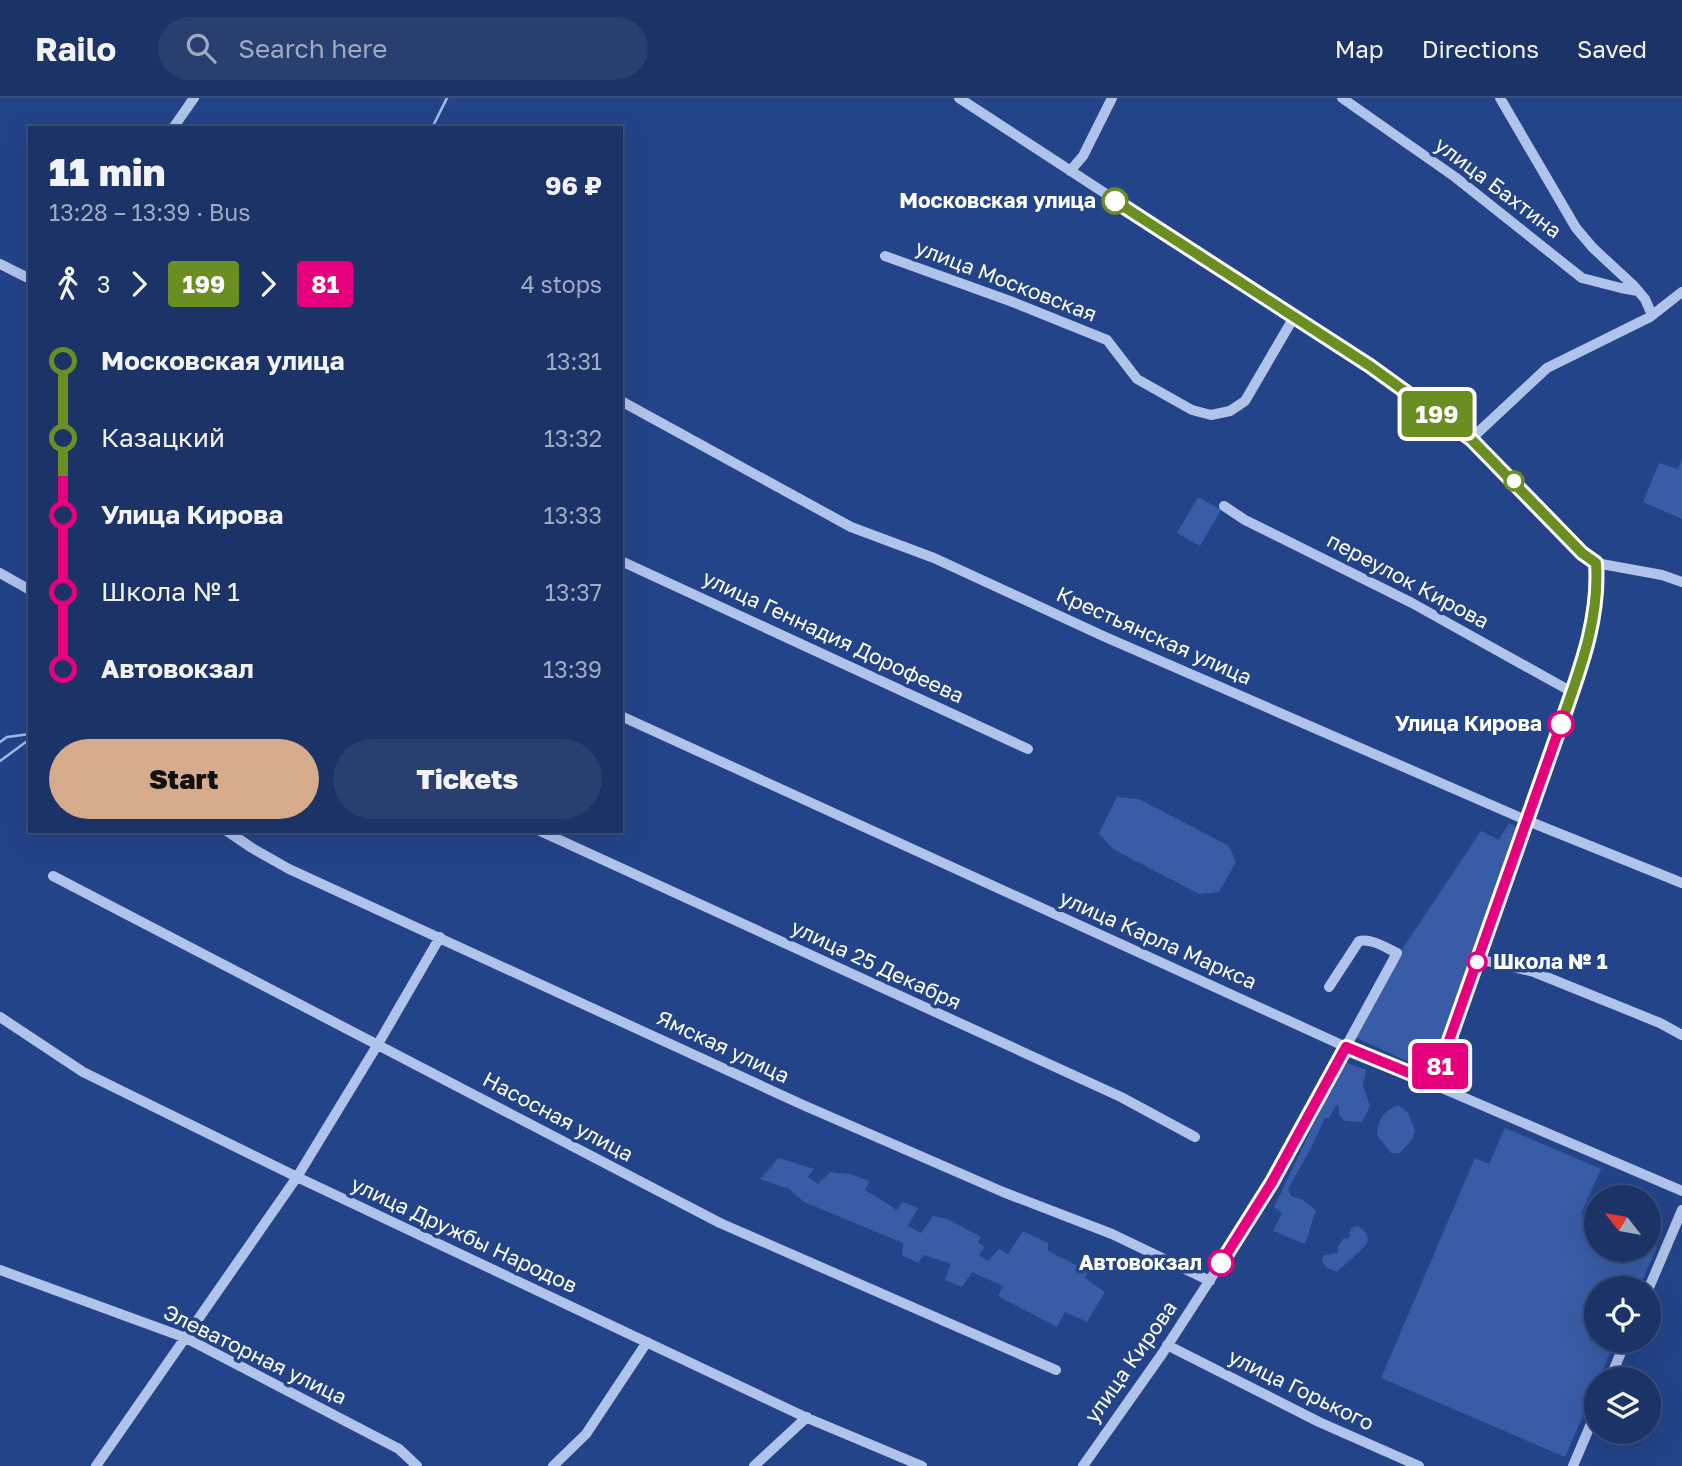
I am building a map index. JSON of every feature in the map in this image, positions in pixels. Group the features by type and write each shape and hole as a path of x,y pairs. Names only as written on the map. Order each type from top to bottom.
{"street":[{"path":"174,126 194,98"},
{"path":"959,98 1370,366 1471,439 1582,553 1596,563 1662,575 1682,582"},
{"path":"1070,171 1083,156 1112,98"},
{"name":"улица Бахтина","path":"1342,98 1455,177 1582,278 1638,290"},
{"path":"1500,98 1576,228 1593,248 1638,290 1652,315"},
{"name":"улица Московская","path":"885,256 1107,340 1137,379 1192,410 1211,415 1230,411 1245,401 1294,317"},
{"path":"0,264 28,278"},
{"path":"1471,439 1547,368 1652,315 1682,292"},
{"name":"Крестьянская улица","path":"623,402 851,527 934,558 1103,636 1528,821 1682,883"},
{"name":"переулок Кирова","path":"1224,506 1245,520 1412,603 1572,692"},
{"name":"улица Геннадия Дорофеева","path":"623,562 1028,749"},
{"path":"1434,1083 1590,640 1597,591 1596,563"},
{"path":"0,573 28,589"},
{"name":"улица Карла Маркса","path":"623,717 1346,1047 1682,1191"},
{"name":"Ямская улица","path":"231,833 289,869 803,1105 1003,1192 1112,1234 1210,1281"},
{"name":"улица 25 Декабря","path":"548,833 1121,1097 1195,1136"},
{"name":"Насосная улица","path":"53,876 720,1223 1056,1370"},
{"path":"96,1466 297,1177 440,937"},
{"name":"улица Кирова","path":"1083,1466 1210,1281 1272,1182 1397,953 1364,939 1359,941 1329,987"},
{"path":"1478,959 1534,972 1660,1023 1682,1035"},
{"name":"улица Дружбы Народов","path":"0,1017 82,1072 297,1177 807,1417 922,1466"},
{"path":"1654,1276 1682,1210"},
{"name":"Элеваторная улица","path":"0,1270 186,1338 399,1449 417,1466"},
{"path":"553,1466 586,1434 647,1342"},
{"name":"улица Горького","path":"1167,1345 1319,1422 1419,1466"},
{"path":"754,1466 807,1417"},
{"path":"1573,1466 1584,1440"}],"shaded area":[{"path":"1682,459 1682,519 1643,502 1659,463 1678,469"},
{"path":"1198,497 1221,510 1200,546 1177,533"},
{"path":"1117,797 1139,799 1229,846 1236,862 1219,892 1199,894 1113,849 1099,833"},
{"path":"1509,823 1519,828 1437,1064 1432,1070 1424,1069 1355,1037 1399,954 1481,831 1499,840"},
{"path":"1347,1063 1366,1070 1363,1086 1370,1106 1362,1122 1345,1121 1339,1115 1339,1106 1336,1105 1329,1118 1325,1118 1288,1189 1291,1196 1303,1200 1316,1210 1305,1244 1273,1231 1282,1213 1274,1207 1331,1088"},
{"path":"1398,1105 1408,1113 1415,1131 1411,1141 1400,1153 1391,1153 1377,1135 1382,1117"},
{"path":"1505,1128 1601,1169 1594,1185 1584,1185 1584,1207 1581,1214 1584,1215 1584,1262 1650,1262 1644,1276 1584,1276 1584,1353 1610,1353 1604,1367 1584,1367 1584,1413 1565,1457 1381,1378 1475,1158 1489,1164"},
{"path":"779,1158 814,1169 808,1177 818,1184 830,1172 850,1174 870,1181 865,1190 897,1210 903,1202 918,1208 908,1226 921,1233 933,1216 948,1219 981,1237 978,1242 985,1247 979,1255 988,1261 999,1249 1008,1254 1023,1231 1048,1243 1048,1251 1088,1271 1085,1278 1105,1292 1087,1322 1065,1312 1057,1327 998,1296 1003,1286 972,1272 962,1287 945,1280 951,1264 924,1255 918,1263 902,1255 903,1243 804,1202 789,1189 760,1179"},
{"path":"1358,1226 1366,1233 1366,1245 1337,1272 1327,1268 1322,1261 1324,1255 1338,1253 1338,1246 1343,1239 1349,1238 1351,1228"}],"waterway":[{"path":"433,126 447,98"},
{"path":"0,742 7,737 28,734"},
{"path":"0,761 28,740"}],"bus line":[{"name":"199","path":"1115,201 1370,366 1471,439 1582,553 1596,563 1597,591 1590,640 1561,724"},
{"name":"81","path":"1221,1263 1272,1182 1346,1047 1434,1083 1561,724"}],"place":[{"name":"Московская улица","path":"1115,201"},
{"name":"Улица Кирова","path":"1561,724"},
{"name":"Школа № 1","path":"1477,962"},
{"name":"Автовокзал","path":"1221,1263"}]}
